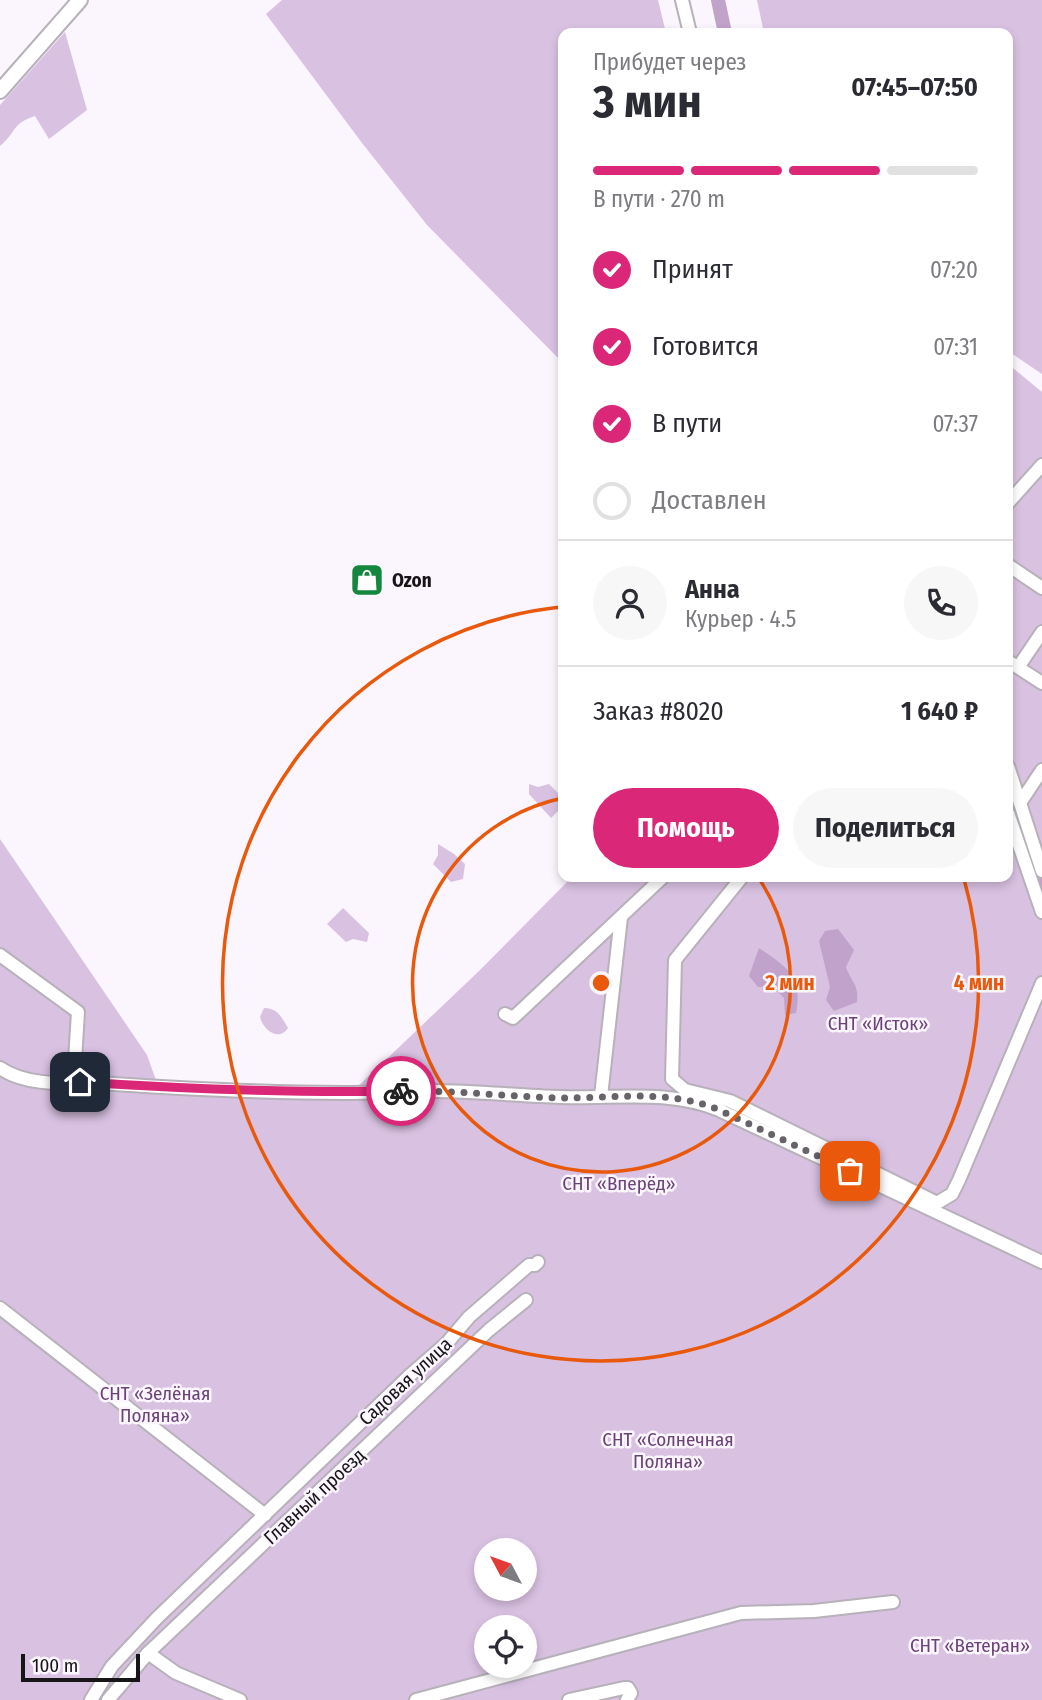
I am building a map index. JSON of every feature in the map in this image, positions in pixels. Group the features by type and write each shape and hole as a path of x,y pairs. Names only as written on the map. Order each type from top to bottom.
{"main road":[{"path":"0,79 69,0"},
{"path":"0,91 80,0"}],"street":[{"path":"682,0 689,28"},
{"path":"1013,497 1042,465"},
{"path":"1013,568 1042,588"},
{"path":"1042,632 1013,664 1042,682"},
{"path":"1020,803 1042,770"},
{"path":"1013,781 1042,871"},
{"path":"1013,828 1042,912"},
{"path":"505,1014 513,1018 658,882"},
{"path":"738,882 676,960 672,1079 685,1090 730,1101 937,1203 952,1194 959,1180 1042,983"},
{"path":"600,1096 621,917"},
{"path":"0,954 78,1012 75,1061 77,1082"},
{"path":"0,1068 37,1082 238,1091 436,1091 565,1098 663,1097 713,1107 1042,1262"},
{"name":"Садовая улица","path":"91,1700 125,1652 157,1618 409,1376 447,1343 469,1317 529,1265 538,1262"},
{"name":"Главный проезд","path":"108,1700 148,1653 489,1330 527,1300"},
{"path":"0,1308 265,1515"},
{"path":"416,1700 741,1613 814,1611 893,1602"},
{"path":"148,1653 176,1673 240,1700"},
{"path":"569,1700 624,1688 630,1690 628,1698"}],"green space":[{"path":"282,0 658,0 665,28 558,28 558,358 427,225 266,14"},
{"path":"757,0 1042,0 1042,374 1013,354 1013,28 763,28"},
{"path":"65,32 87,110 49,139 35,116 27,119 18,125 0,146 0,105"},
{"path":"1013,368 1042,392 1042,1700 97,1700 124,1654 86,1700 0,1700 0,839 147,1055 157,1083 353,1091 479,971 567,882 1013,882"},
{"path":"529,784 538,787 549,784 558,793 558,811 551,818 529,794"},
{"path":"438,844 465,864 463,879 451,882 433,864 438,855"},
{"path":"343,908 369,933 367,942 353,939 346,942 327,924"},
{"path":"264,1008 279,1014 288,1028 284,1032 272,1033 264,1026 260,1017"}],"shaded area":[{"path":"838,929 854,950 846,967 856,987 857,1002 834,1011 826,1000 830,987 819,941 825,931"},
{"path":"759,948 791,974 797,990 796,1013 785,1015 784,998 772,986 758,987 749,976"}],"waterway":[{"path":"718,0 724,28"},
{"path":"1013,803 1042,889"}],"way so far":[{"path":"401,1091 565,1098 616,1095 663,1097 698,1103 713,1107 850,1171"}],"place":[{"name":"Ozon","path":"367,580"}],"route":[{"path":"80,1082 238,1091 401,1091"}],"park label":[{"name":"СНТ «Исток»","path":"878,1023"},
{"name":"СНТ «Вперёд»","path":"619,1183"},
{"name":"СНТ «Зелёная Поляна»","path":"155,1404"},
{"name":"СНТ «Солнечная Поляна»","path":"668,1450"},
{"name":"СНТ «Ветеран»","path":"970,1645"}]}
